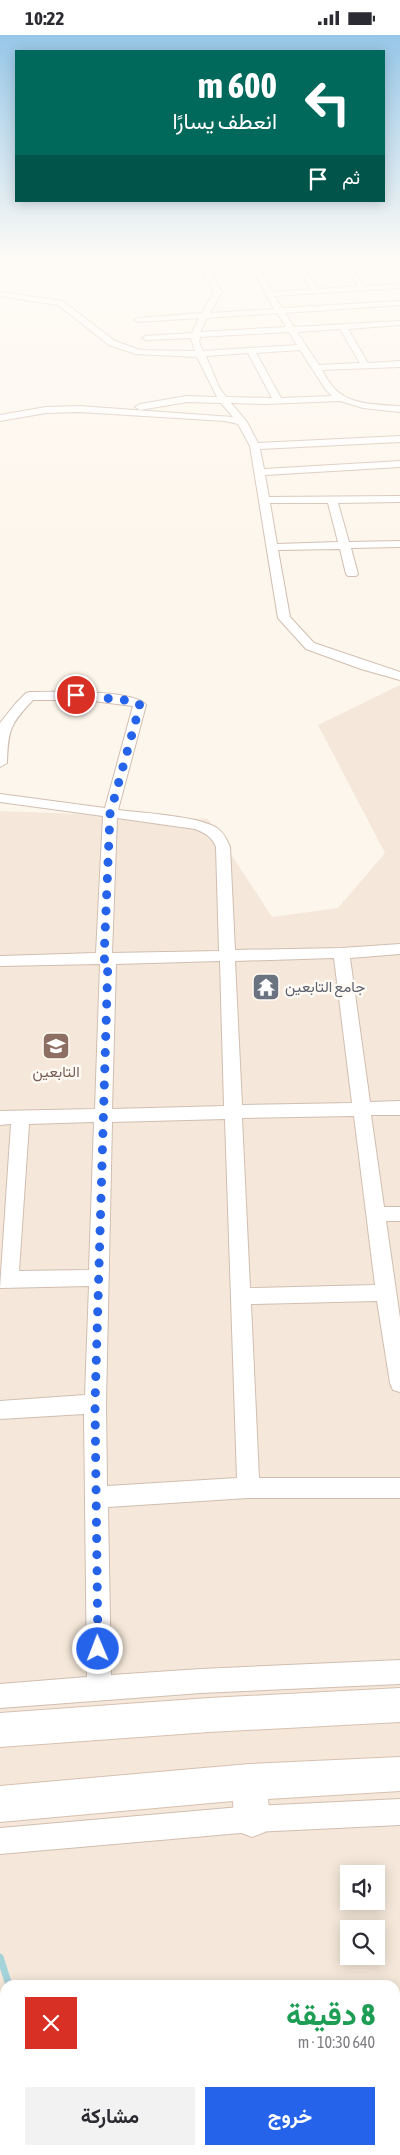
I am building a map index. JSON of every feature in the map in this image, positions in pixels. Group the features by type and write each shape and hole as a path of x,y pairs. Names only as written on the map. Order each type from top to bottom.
{"main road":[{"path":"0,1730 209,1715 400,1705"},
{"path":"0,1804 249,1782 400,1774"},
{"path":"249,1782 252,1819"}],"street":[{"path":"202,359 223,399 242,423 255,446 284,618 303,641 310,645 342,658 400,676"},
{"path":"255,359 278,400"},
{"path":"310,359 330,390 341,398"},
{"path":"362,359 366,366"},
{"path":"316,368 400,364"},
{"path":"120,411 175,400 341,398 368,406 400,409"},
{"path":"0,417 57,409 225,418 242,423"},
{"path":"255,446 400,439"},
{"path":"259,472 400,464"},
{"path":"332,499 352,574"},
{"path":"264,500 400,499"},
{"path":"272,547 400,544"},
{"path":"0,763 2,735 6,722 30,696 85,696 136,702 140,705 110,814 95,1404 99,1688"},
{"path":"0,798 203,826 214,831 223,847 248,1488"},
{"path":"0,961 227,957 400,949"},
{"path":"341,953 386,1293 398,1353 400,1383"},
{"path":"0,1118 400,1108"},
{"path":"20,1118 5,1280 98,1278"},
{"path":"377,1214 400,1214"},
{"path":"242,1296 386,1293"},
{"path":"0,1410 95,1404"},
{"path":"96,1497 248,1488 400,1488"},
{"path":"0,1696 99,1688 400,1672"},
{"path":"0,1841 252,1819 400,1812"}],"shaded area":[{"path":"400,685 400,1980 0,1980 0,811 208,819 272,917 338,908 385,853 318,725"}],"waterway":[{"path":"0,1957 7,1980"}],"place":[{"name":"جامع التابعين","path":"266,987"},
{"name":"التابعين","path":"56,1046"}],"route":[{"path":"76,695 133,701 140,705 112,804 108,829 104,959 108,959 95,1404 98,1649"}]}
